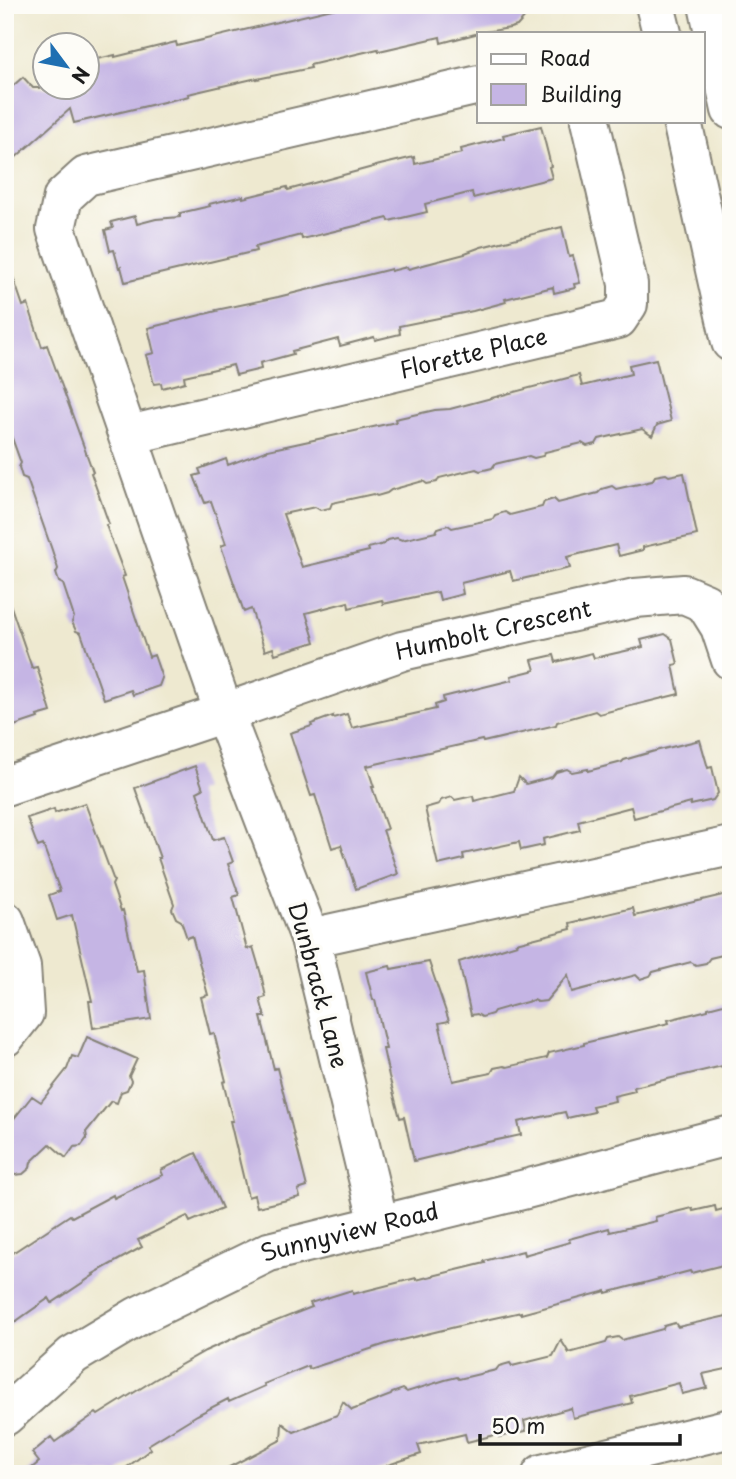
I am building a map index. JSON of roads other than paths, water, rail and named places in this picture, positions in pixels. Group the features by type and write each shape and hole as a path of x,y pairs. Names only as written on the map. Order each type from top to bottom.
{"street":[{"path":"655,5 662,32"},
{"path":"708,5 731,110"},
{"path":"224,713 56,229 62,197 86,176 477,85"},
{"name":"Florette Place","path":"129,435 618,319 628,304 628,284 590,122"},
{"path":"682,122 731,342"},
{"name":"Humbolt Crescent","path":"5,786 402,651 635,598 684,594 705,604 720,627 731,660"},
{"name":"Dunbrack Lane","path":"224,713 310,938 379,1224"},
{"path":"310,938 731,846"},
{"path":"5,921 21,966 24,1013 5,1037"},
{"name":"Sunnyview Road","path":"5,1416 73,1355 138,1316 269,1252 731,1135"},
{"path":"542,1474 731,1428"}]}
